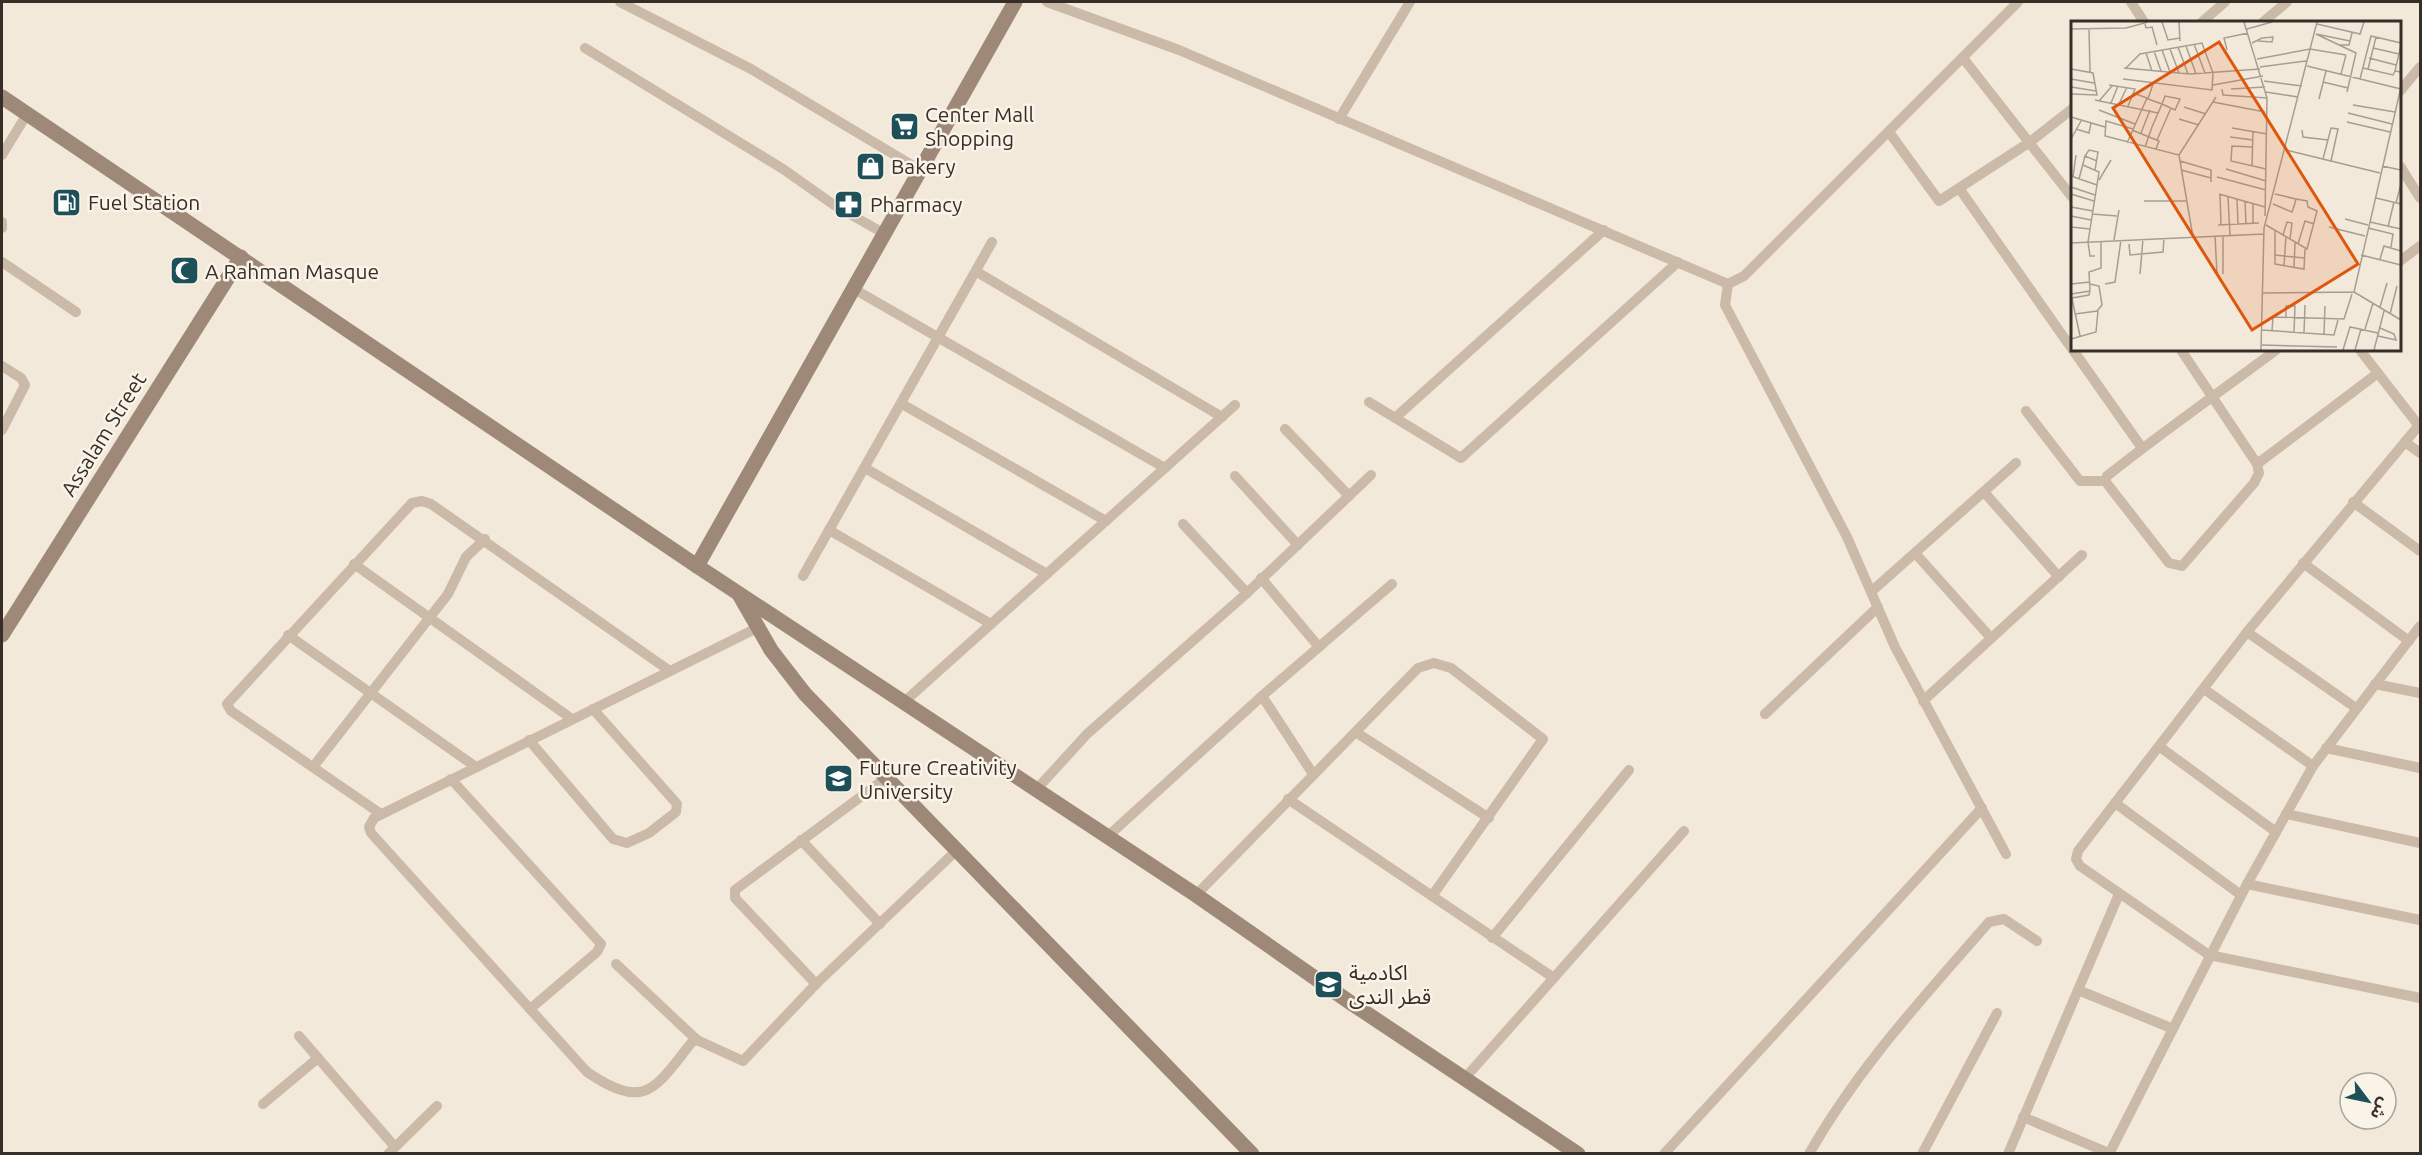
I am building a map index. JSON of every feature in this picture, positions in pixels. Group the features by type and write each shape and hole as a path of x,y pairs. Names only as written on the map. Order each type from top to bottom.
{"main road":[{"path":"697,566 1015,2"},
{"path":"2,97 697,566 1196,895 1578,1154"},
{"name":"Assalam Street","path":"2,633 241,258"},
{"path":"739,594 757,628 799,686 1249,1152"}],"street":[{"path":"620,2 751,69 920,170"},
{"path":"1047,2 1179,50 1728,284"},
{"path":"1339,119 1410,2"},
{"path":"1728,284 1744,276 2018,2"},
{"path":"2131,2 2143,21"},
{"path":"2203,21 2225,2"},
{"path":"2264,21 2287,2"},
{"path":"585,48 783,169 834,205 885,234"},
{"path":"1964,58 2071,194"},
{"path":"2401,90 2421,67"},
{"path":"1889,132 1937,200 2030,142 2071,111"},
{"path":"2,155 27,114"},
{"path":"2401,168 2421,198"},
{"path":"1959,188 2071,346"},
{"path":"2,222 2,228"},
{"path":"1396,417 1604,230"},
{"path":"803,576 992,242"},
{"path":"2401,260 2421,246"},
{"path":"2,262 76,312"},
{"path":"1369,402 1457,457 1466,455 1678,262"},
{"path":"977,272 1222,417"},
{"path":"1728,284 1725,305 1825,494 1923,701 2006,854"},
{"path":"854,289 1165,468"},
{"path":"2074,351 2142,448"},
{"path":"2025,411 2080,480 2105,481 2169,563 2182,566 2254,483 2259,473 2257,464 2182,351"},
{"path":"2105,481 2107,476 2142,448 2275,351"},
{"path":"2361,351 2420,425 2353,502 2247,632 2078,851 2076,859 2080,866 2119,894 2210,955 2421,998"},
{"path":"2,366 21,378 25,386 2,430"},
{"path":"2257,464 2378,373"},
{"path":"902,404 1106,521"},
{"path":"904,702 1235,405"},
{"path":"1285,429 1349,495"},
{"path":"2405,442 2421,453"},
{"path":"1872,591 2016,463"},
{"path":"865,468 1047,574"},
{"path":"1235,476 1298,545"},
{"path":"1035,791 1087,734 1246,593 1371,476"},
{"path":"1984,492 2059,577"},
{"path":"381,814 228,707 229,700 288,635 408,506 417,501 431,504 485,539 670,671"},
{"path":"2353,502 2421,550"},
{"path":"1183,524 1246,593"},
{"path":"829,530 991,624"},
{"path":"313,767 448,594 462,562 485,539"},
{"path":"1915,553 1991,638"},
{"path":"1923,701 2082,555"},
{"path":"2303,563 2409,641"},
{"path":"354,564 572,719"},
{"path":"1261,578 1319,647"},
{"path":"1107,837 1262,696 1392,584"},
{"path":"1765,714 1878,607"},
{"path":"2024,1117 2109,1153 2241,895 2313,766 2421,626"},
{"path":"697,1040 692,1042 654,1086 635,1095 618,1091 587,1072 370,833 370,822 381,814 757,628"},
{"path":"2247,632 2356,708"},
{"path":"288,635 476,767"},
{"path":"1196,895 1312,774 1358,733 1418,668 1434,663 1451,669 1543,739 1432,896"},
{"path":"2375,684 2421,693"},
{"path":"2204,689 2313,766"},
{"path":"1262,696 1312,774"},
{"path":"530,741 613,839 627,843 649,833 676,812 677,804 593,709"},
{"path":"1358,733 1489,818"},
{"path":"2160,747 2276,832"},
{"path":"2326,748 2421,768"},
{"path":"1492,938 1629,770"},
{"path":"816,984 735,898 734,894 740,885 886,778"},
{"path":"451,780 601,945 597,952 530,1009"},
{"path":"1288,799 1554,978"},
{"path":"2115,803 2241,895"},
{"path":"1664,1154 1982,808"},
{"path":"2286,814 2421,843"},
{"path":"1466,1078 1684,831"},
{"path":"801,840 880,924"},
{"path":"616,964 697,1040 743,1061 816,984 957,850"},
{"path":"2247,884 2421,920"},
{"path":"2008,1154 2119,894"},
{"path":"1809,1154 1835,1108 1867,1064 1989,922 2004,919 2037,940"},
{"path":"2078,990 2171,1028"},
{"path":"1922,1154 1997,1013"},
{"path":"299,1036 391,1150 437,1106"},
{"path":"262,1104 318,1058"}],"place":[{"name":"Center Mall Shopping","path":"904,126"},
{"name":"Bakery","path":"870,166"},
{"name":"Fuel Station","path":"67,202"},
{"name":"Pharmacy","path":"849,204"},
{"name":"A Rahman Masque","path":"184,271"},
{"name":"Future Creativity University","path":"838,779"},
{"name":"اكادمية قطر الندى","path":"1328,984"}]}
